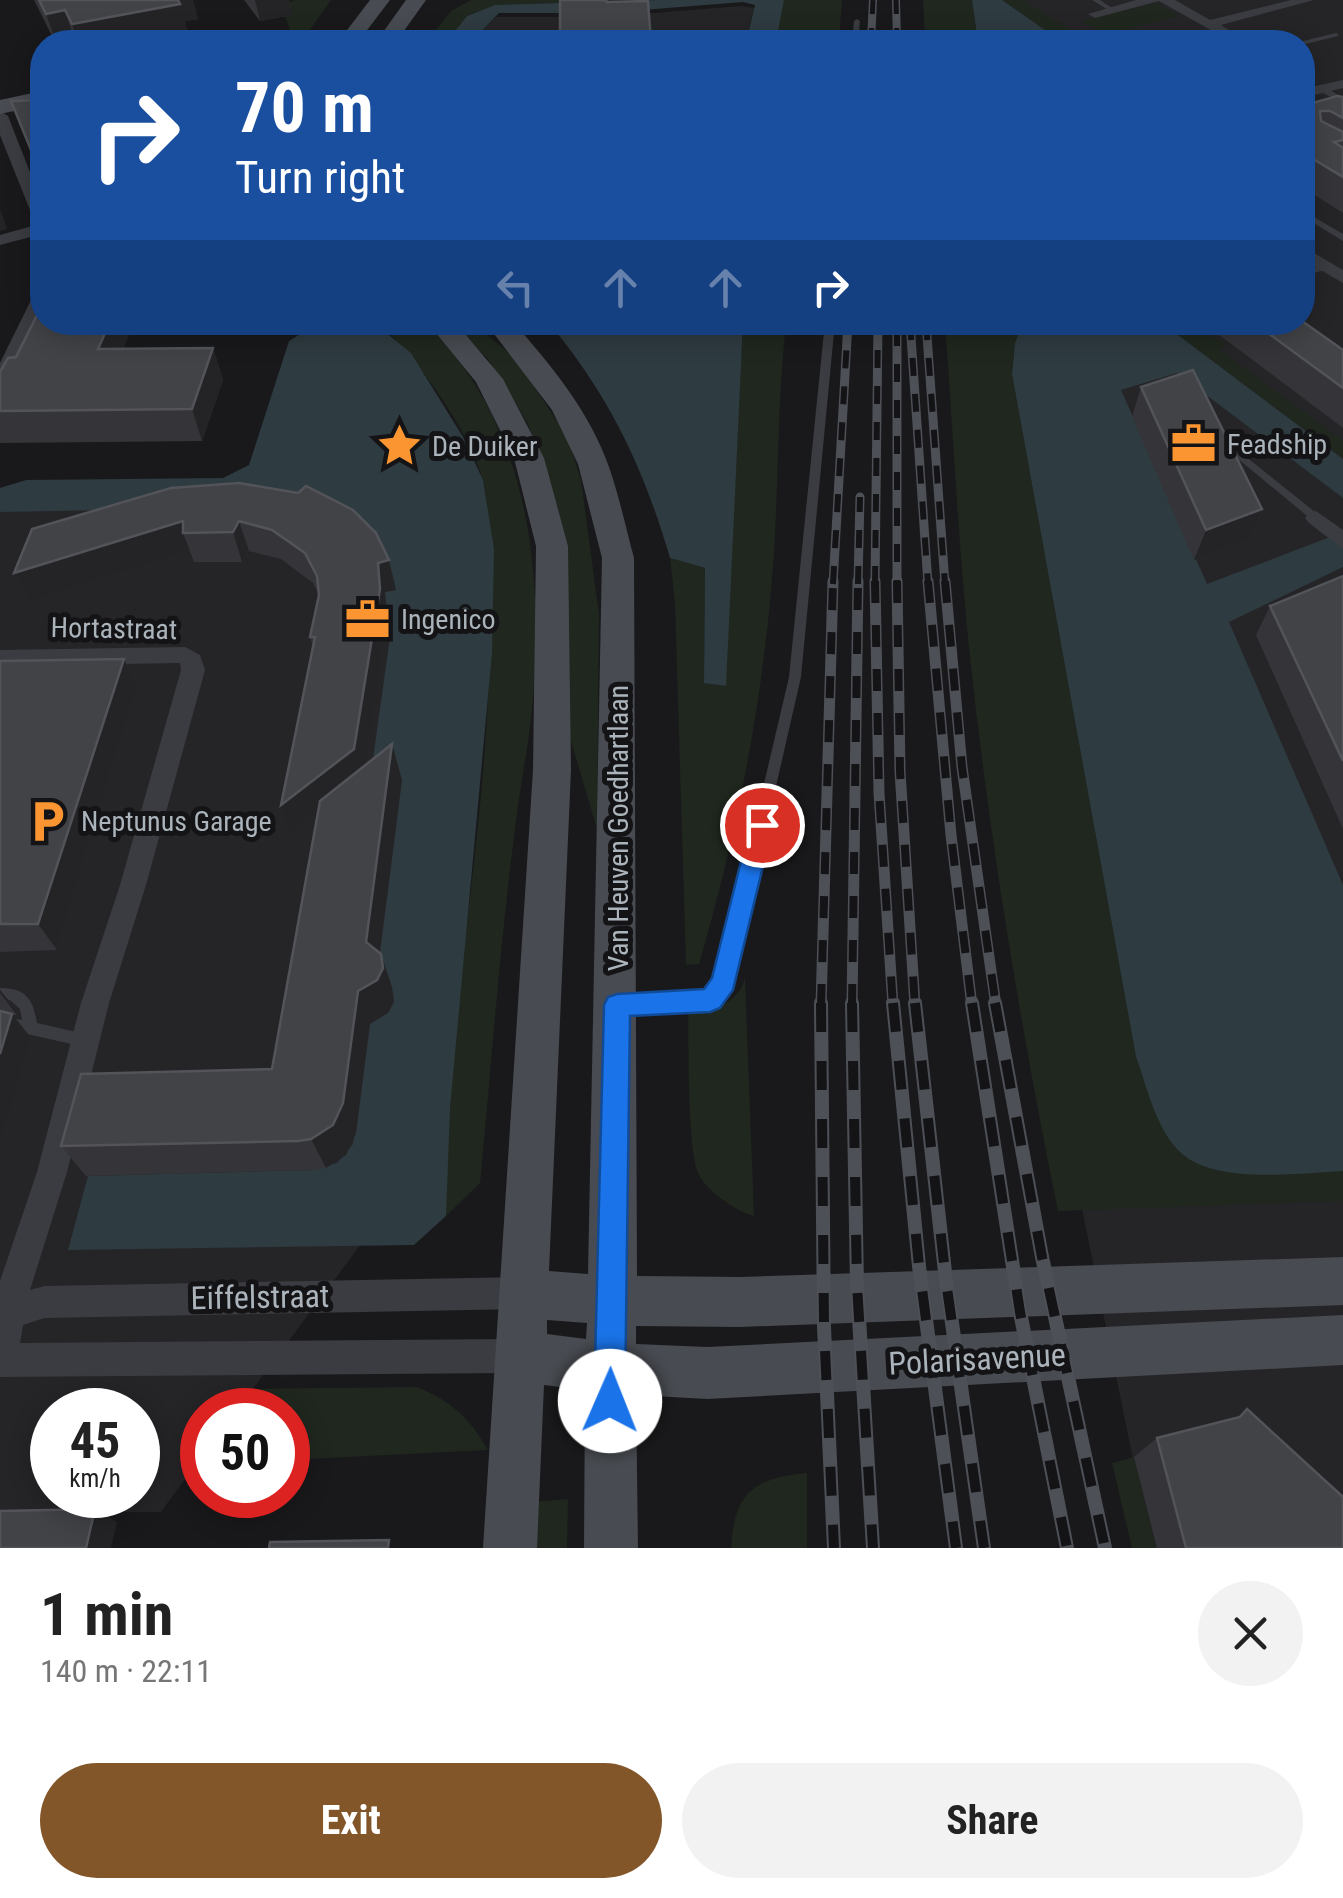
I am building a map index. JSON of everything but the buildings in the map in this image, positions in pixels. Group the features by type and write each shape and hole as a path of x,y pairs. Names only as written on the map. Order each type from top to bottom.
{"main road":[{"path":"357,30 380,0"},
{"path":"395,30 416,0"},
{"path":"0,108 30,101"},
{"path":"0,108 30,109"},
{"path":"451,335 489,380 529,458 552,546 552,770 510,1548"},
{"name":"Van Heuven Goedhartlaan","path":"510,335 567,410 593,464 618,558 617,1005 610,1368 612,1548"},
{"path":"522,1293 611,1301 796,1300 1343,1281"},
{"name":"Polarisavenue","path":"518,1356 610,1368 707,1373 1343,1340"}],"street":[{"path":"1095,7 1112,10 1153,0"},
{"path":"1165,0 1220,30"},
{"path":"1209,24 1286,2 1307,0"},
{"path":"1315,91 1343,84"},
{"path":"1315,85 1322,89"},
{"path":"0,116 30,194"},
{"path":"0,240 30,229"},
{"path":"1334,264 1343,278"},
{"path":"0,382 30,321"},
{"path":"1316,518 1343,542"},
{"name":"Hortastraat","path":"0,658 185,655 192,660 134,885 85,1040"},
{"path":"85,1040 52,1172 4,1314 0,1359 518,1356"},
{"name":"Eiffelstraat","path":"4,1314 44,1302 522,1293"}],"lane":[{"path":"856,30 857,21"},
{"path":"1315,40 1336,35"},
{"path":"1322,89 1343,100"},
{"path":"1315,220 1343,238"},
{"path":"617,1005 710,1000 724,982 795,677 829,335"},
{"path":"1235,451 1316,518"},
{"path":"0,994 14,994 27,1006 30,1028"},
{"path":"0,1022 85,1040"}],"shaded area":[{"path":"295,0 331,0 310,30 289,30 281,6"},
{"path":"471,0 660,0 495,5 467,16 456,30 436,30 451,11"},
{"path":"784,0 842,0 840,30 778,30"},
{"path":"784,0 778,30 749,30 755,5 743,2 605,13 499,13 483,30 456,30 467,16 495,5"},
{"path":"923,0 972,0 976,30 924,30"},
{"path":"972,0 1002,0 1045,30 976,30"},
{"path":"982,0 1343,0 1343,1548 1151,1548 1078,1189 1253,1125 1065,335 1315,335 1315,30 986,30"},
{"path":"1002,0 1023,0 1071,30 1045,30"},
{"path":"1156,3 1179,16 1121,30 1098,30 1081,21"},
{"path":"754,8 748,30 483,30 496,17 603,17"},
{"path":"299,335 389,335 411,353 463,437 483,480 494,549 492,653 450,1108 446,1216 414,1245 68,1250 88,1176 314,1170 337,1163 353,1144 400,780 370,780 391,630 381,573 109,510 0,512 0,488 26,480 223,478 249,465 289,341"},
{"path":"390,335 436,335 461,363 488,407 508,454 522,503 535,605 532,710 508,887 480,1183 446,1216 453,1057 486,738 487,517 477,462 456,420"},
{"path":"464,335 487,335 515,358 567,436 581,480 599,614 597,829 565,721 546,472 528,424 487,358"},
{"path":"558,335 742,335 726,686 704,683 705,568 670,558 636,463 607,406"},
{"path":"742,335 785,335 773,567 763,667 725,866 699,964 686,965 675,603 670,558 705,568 704,682 725,686"},
{"path":"946,335 1018,335 1012,374 1136,1057 1159,1121 1246,1174 1343,1171 1343,1201 1058,1211 996,860 965,607"},
{"path":"1018,335 1178,335 1343,459 1343,498 1177,373 1121,390 1207,584 1343,532 1343,567 1229,622 1343,885 1343,1171 1256,1175 1211,1168 1192,1161 1177,1149 1152,1105 1136,1057 1012,374"},
{"path":"1178,335 1209,335 1228,344 1220,350 1343,441 1343,459"},
{"path":"0,493 453,565 403,1188 253,1388 180,1388 180,1486 161,1512 160,1388 30,1388 30,1512 0,1512"},
{"path":"745,978 754,1216 723,1200 699,1175 692,1145 689,1097 688,1012 730,1000"},
{"path":"417,1387 458,1412 488,1450 310,1459 310,1388"},
{"path":"1134,1457 1156,1548 1132,1548 1112,1463"},
{"path":"807,1473 807,1548 731,1548 737,1514 750,1492 773,1479"},
{"path":"568,1499 567,1548 531,1548 532,1502"}],"railway":[{"path":"872,30 873,0"},
{"path":"896,0 897,30"},
{"path":"833,584 847,335"},
{"path":"875,582 878,335"},
{"path":"897,335 897,581"},
{"path":"911,335 928,584"},
{"path":"927,335 945,584"},
{"path":"858,584 860,497"},
{"path":"821,1005 833,581"},
{"path":"852,1004 858,581"},
{"path":"897,581 900,771 915,1006"},
{"path":"928,581 951,835 972,1006"},
{"path":"945,581 962,767 996,1006"},
{"path":"875,582 879,793 893,1006"},
{"path":"893,1003 919,1266 956,1548"},
{"path":"915,1003 946,1281 984,1548"},
{"path":"972,1003 1020,1312 1067,1548"},
{"path":"995,1003 1042,1257 1105,1548"},
{"path":"852,1004 857,1285 873,1548"},
{"path":"821,1005 824,1327 834,1548"}],"place":[{"name":"Feadship","path":"1194,444"},
{"name":"De Duiker","path":"399,446"},
{"name":"Ingenico","path":"368,619"},
{"name":"Neptunus Garage","path":"48,821"}],"route":[{"path":"610,1401 617,1005 710,1000 724,982 762,825"}]}
